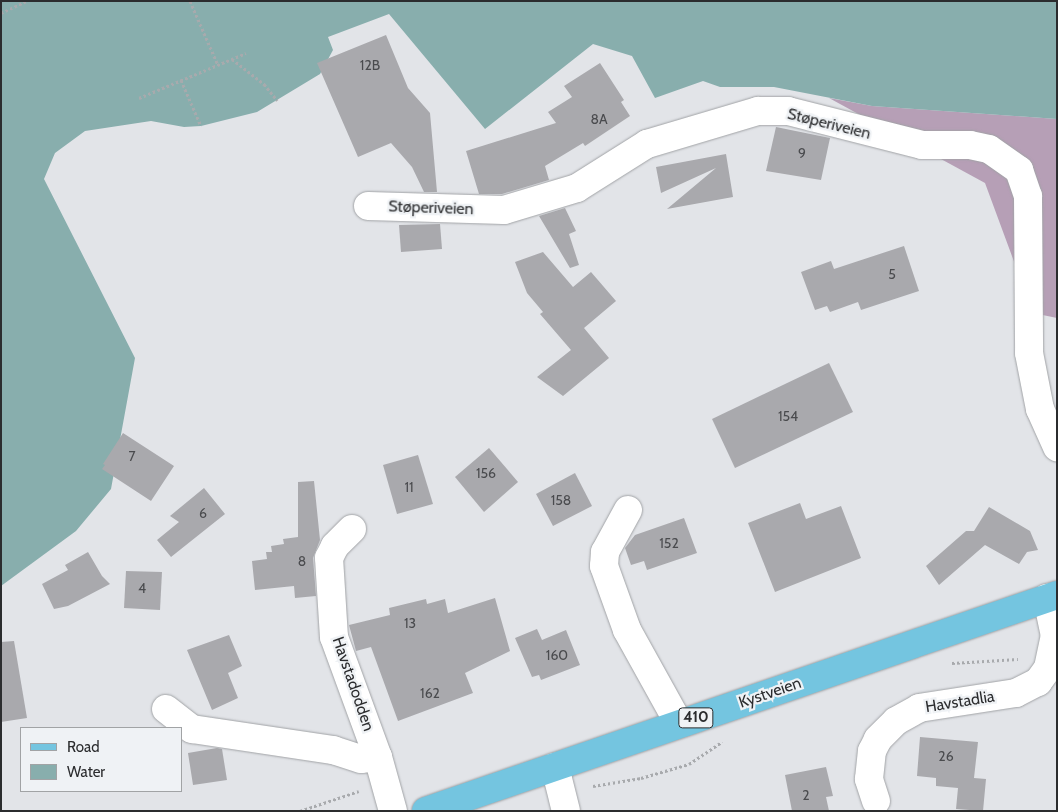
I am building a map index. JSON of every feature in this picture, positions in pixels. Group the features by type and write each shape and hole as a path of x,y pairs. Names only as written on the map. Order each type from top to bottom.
{"main road":[{"name":"Kystveien","path":"426,811 1052,596"}],"street":[{"name":"Støperiveien","path":"368,206 504,210 577,188 647,144 758,111 788,112 922,145 970,145 989,149 1018,170 1028,196 1029,353 1040,409 1057,447"},
{"path":"628,510 605,552 604,566 627,630 679,724"},
{"name":"Havstadodden","path":"352,529 336,546 329,558 334,637 378,757 393,811"},
{"name":"Havstadlia","path":"877,807 869,778 872,750 878,739 896,721 919,708 1016,693 1030,688 1043,676 1052,656 1055,636 1052,596"},
{"name":"Havstadodden","path":"166,709 192,729 333,750 362,759 378,757"},
{"path":"555,766 564,802"}],"path":[{"path":"1,13 27,1"},
{"path":"190,1 218,65"},
{"path":"139,98 246,53"},
{"path":"232,59 264,84 277,100"},
{"path":"181,80 201,126"},
{"path":"564,802 689,764 728,738"}],"shaded area":[{"path":"829,98 872,106 1057,119 1057,318 1033,313 985,183"}],"water":[{"path":"1,1 1057,1 1057,119 872,106 774,87 720,87 703,81 655,98 632,56 593,44 485,129 389,14 328,37 333,50 320,74 257,112 201,126 184,127 151,121 85,131 55,153 44,179 135,358 111,489 76,531 1,586"}],"building":[{"path":"386,35 408,88 430,113 437,192 424,192 412,167 391,143 358,157 317,63"},
{"path":"600,63 624,100 621,102 630,116 585,146 583,143 545,166 549,180 502,194 479,194 466,151 556,123 548,112 572,97 564,86"},
{"path":"776,127 830,138 821,180 766,171"},
{"path":"726,154 733,197 667,209 716,168 661,193 656,167"},
{"path":"565,208 576,231 569,234 579,265 570,268 539,216"},
{"path":"440,224 442,249 401,252 399,225"},
{"path":"904,246 919,291 861,310 858,302 830,312 827,306 815,310 801,272 831,261 834,269"},
{"path":"543,252 573,287 591,272 616,301 584,328 609,358 563,396 537,377 571,350 540,314 543,312 527,293 515,262"},
{"path":"829,363 853,412 735,468 712,419"},
{"path":"123,433 174,466 151,501 102,469 105,465 103,464"},
{"path":"489,448 518,482 484,512 455,477"},
{"path":"418,455 433,504 397,514 383,465"},
{"path":"575,473 592,506 553,526 536,494"},
{"path":"314,481 320,540 313,558 316,596 295,598 294,586 255,590 252,561 267,559 266,552 272,552 271,546 284,544 283,539 298,537 298,482"},
{"path":"204,488 225,514 171,557 157,540 179,522 170,516"},
{"path":"800,503 806,519 841,506 861,558 775,592 748,523"},
{"path":"989,507 1030,531 1038,550 1027,552 1019,564 985,545 939,585 926,566 966,531 974,531"},
{"path":"684,518 697,553 647,570 644,561 631,565 625,548 635,535"},
{"path":"88,552 102,576 110,584 68,606 54,609 42,584 68,570 65,565"},
{"path":"126,571 162,572 160,610 124,608"},
{"path":"495,598 510,651 465,673 473,693 398,721 371,647 356,651 349,625 390,615 389,608 426,599 427,604 445,599 448,613"},
{"path":"537,629 542,640 566,630 580,665 541,680 539,675 532,677 515,638"},
{"path":"229,635 242,666 228,673 238,698 212,710 187,650"},
{"path":"14,641 27,718 1,722 1,642"},
{"path":"920,737 978,742 974,778 986,779 983,811 956,809 958,788 936,786 936,778 917,776"},
{"path":"217,748 222,749 227,780 193,785 188,753"},
{"path":"826,767 833,796 826,797 829,811 792,811 785,775"}]}
